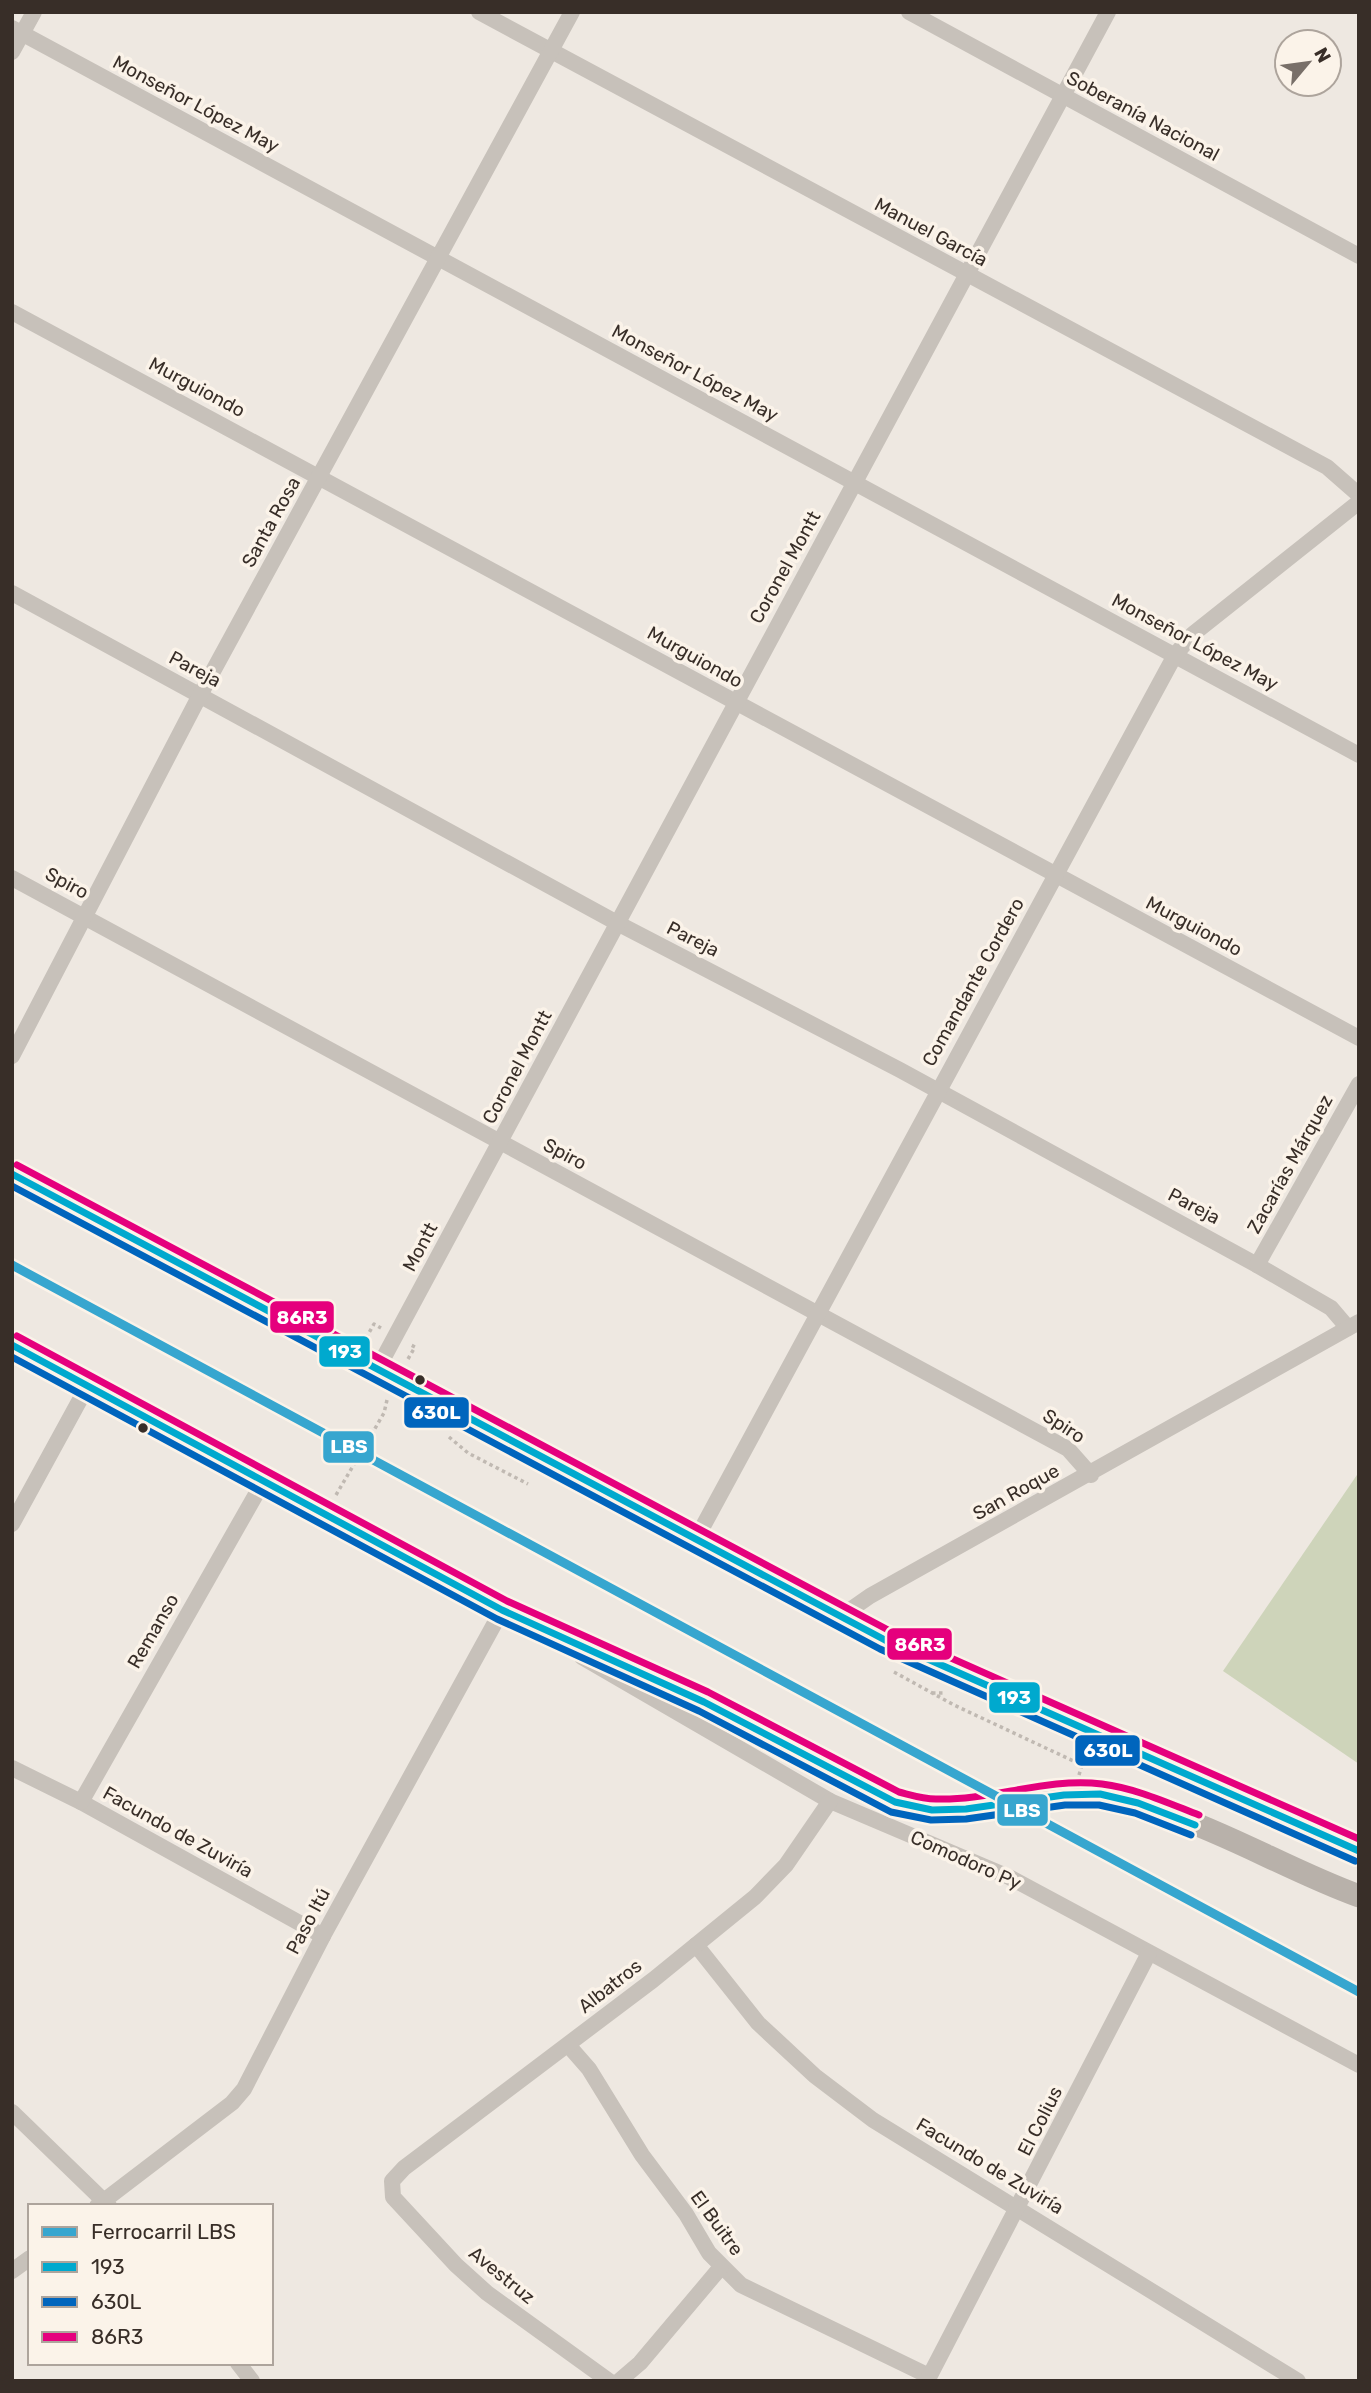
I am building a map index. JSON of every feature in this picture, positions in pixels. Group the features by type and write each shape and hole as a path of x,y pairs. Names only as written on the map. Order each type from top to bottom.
{"main road":[{"path":"12,1174 840,1617 1019,1701 1359,1851"},
{"name":"Comodoro Py","path":"12,1345 502,1610 704,1702 895,1802 932,1810 966,1809"},
{"path":"1066,1785 1138,1803 1179,1817 1359,1896"},
{"path":"1326,1837 1359,1834"}],"street":[{"path":"12,52 17,31 34,12"},
{"name":"Manuel García","path":"479,12 1327,467 1359,495"},
{"name":"Santa Rosa","path":"12,1056 200,695 572,12"},
{"name":"Soberanía Nacional","path":"909,12 1359,256"},
{"name":"Coronel Montt","path":"500,1143 1108,12"},
{"name":"Monseñor López May","path":"17,31 1359,754"},
{"name":"Murguiondo","path":"12,312 1359,1038"},
{"name":"Comandante Cordero","path":"695,1541 1175,655 1194,634 1359,502"},
{"name":"Pareja","path":"12,593 619,924 937,1091 1257,1265 1331,1308 1353,1325"},
{"name":"Spiro","path":"12,878 1068,1449 1091,1475"},
{"name":"Zacarías Márquez","path":"1257,1265 1359,1084"},
{"name":"Montt","path":"376,1369 500,1143"},
{"name":"San Roque","path":"840,1617 870,1597 1091,1475 1353,1325"},
{"path":"12,1524 88,1385"},
{"name":"Remanso","path":"81,1802 263,1482"},
{"name":"Comodoro Py","path":"502,1610 830,1801 1009,1877 1359,2065"},
{"name":"Paso Itú","path":"103,2204 232,2103 244,2089 323,1936 502,1610"},
{"name":"Facundo de Zuviría","path":"12,1768 81,1802 323,1936"},
{"name":"Albatros","path":"392,2181 404,2168 568,2045 755,1898 786,1865 830,1801"},
{"name":"Facundo de Zuviría","path":"696,1945 758,2023 815,2076 873,2120 1298,2381"},
{"name":"El Colius","path":"928,2378 1019,2208 1149,1954"},
{"name":"El Buitre","path":"568,2045 589,2069 642,2155 721,2267 741,2285 928,2378"},
{"path":"12,2112 103,2204"},
{"name":"Avestruz","path":"392,2181 393,2197 456,2266 487,2292 609,2381"},
{"path":"12,2271 28,2259"},
{"path":"619,2381 640,2363 721,2267"},
{"path":"240,2365 252,2381"}],"path":[{"path":"324,1515 384,1413 376,1369 374,1324 415,1347 376,1369"},
{"path":"886,1667 954,1705 1082,1765 1079,1774 1066,1785"}],"green space":[{"path":"1359,1472 1359,1764 1223,1671"}],"tunnel":[{"path":"966,1809 1064,1795"}],"rail line":[{"name":"LBS","path":"12,1265 1359,1992"}],"transit line":[{"name":"86R3","path":"17,1165 890,1631 1359,1839"},
{"name":"193","path":"12,1174 885,1640 1359,1851"},
{"name":"630L","path":"12,1186 880,1649 1355,1861"},
{"name":"86R3","path":"17,1336 507,1601 708,1692 899,1792 926,1798 957,1799 1039,1786 1102,1784 1139,1792 1199,1815"},
{"name":"193","path":"12,1345 502,1610 704,1702 895,1802 932,1810 966,1809 1064,1795 1100,1794 1138,1803 1195,1825"},
{"name":"630L","path":"12,1357 497,1619 699,1711 891,1812 931,1820 966,1819 1065,1805 1099,1805 1135,1813 1191,1835"}]}
